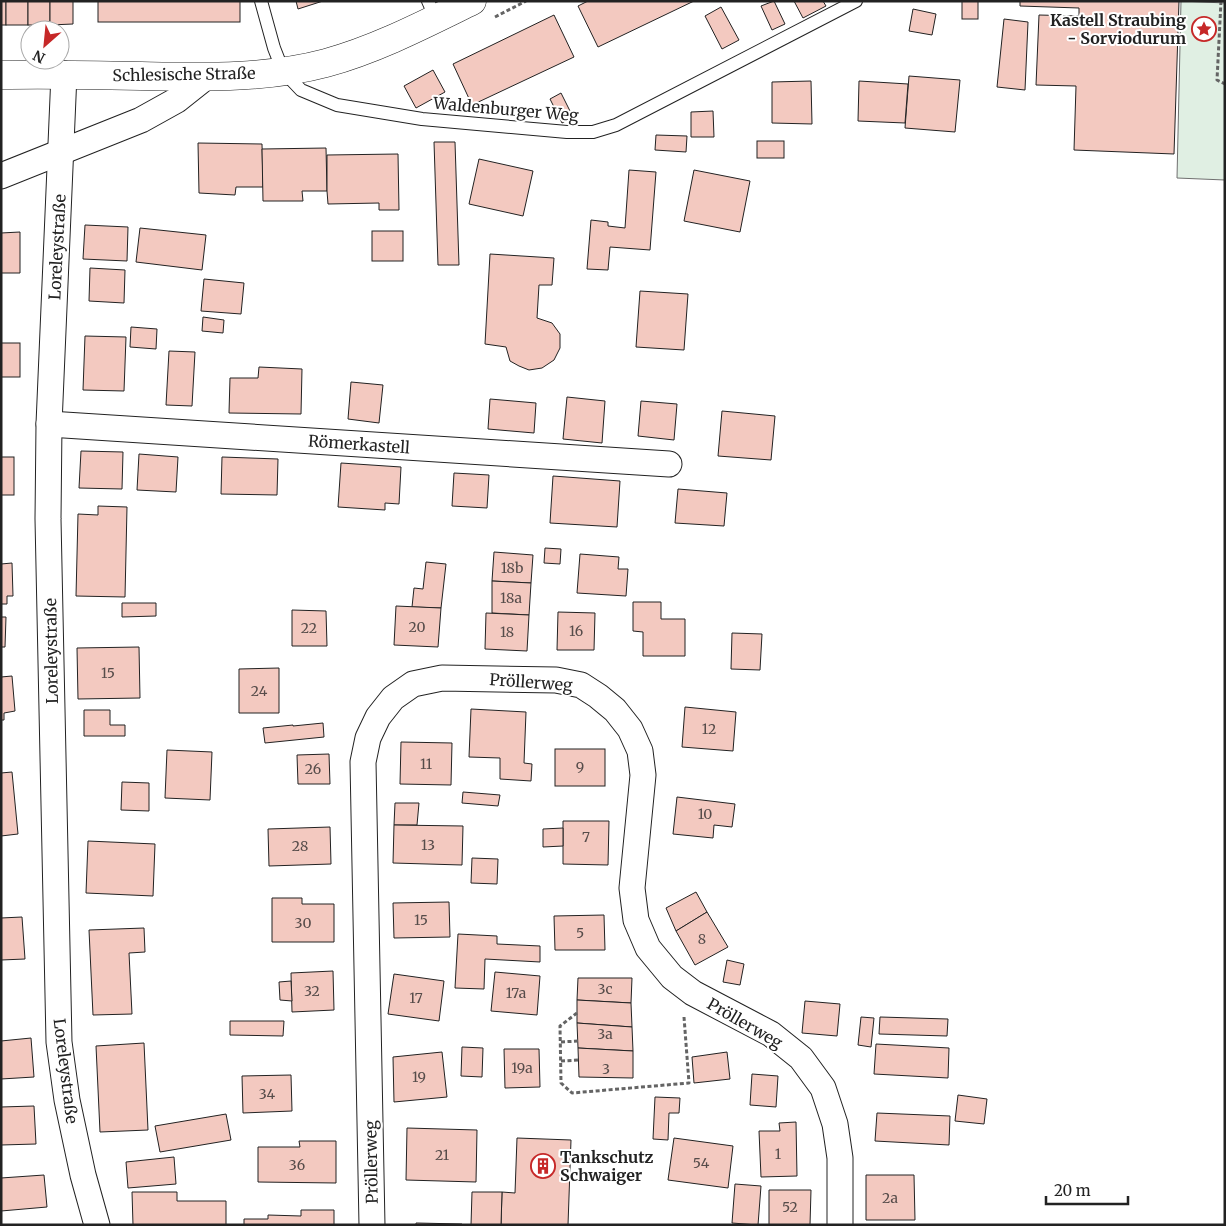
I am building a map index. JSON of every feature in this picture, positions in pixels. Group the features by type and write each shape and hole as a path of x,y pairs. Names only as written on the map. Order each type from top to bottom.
{"street":[{"name":"Schlesische Straße","path":"1,75 64,74 206,77 284,71 325,63 377,45 432,10 472,1"},
{"name":"Loreleystraße","path":"64,74 49,424 48,520 59,1042 67,1100 83,1175 97,1225"},
{"path":"1,176 141,120 178,100 206,77"},
{"name":"Römerkastell","path":"49,424 669,464"},
{"name":"Pröllerweg","path":"372,1225 363,762 368,738 378,717 393,698 413,684 442,678 556,680 580,685 598,696 615,710 630,729 640,751 642,775 632,888 636,920 648,948 672,977 693,993 771,1034 801,1058 823,1088 835,1124 840,1158 840,1225"}],"lane":[{"name":"Waldenburger Weg","path":"261,1 274,48 284,71 301,90 337,104 422,119 567,132 593,132 616,125 856,1"}],"path":[{"path":"1221,1 1217,80 1225,84"},
{"path":"577,1013 560,1026 561,1083 572,1093 689,1083 681,983"},
{"path":"561,1042 578,1041"},
{"path":"561,1061 578,1060"}],"green space":[{"path":"1181,1 1225,3 1225,180 1177,178"}],"building":[{"path":"1,1 6,1 6,25 1,25"},
{"path":"6,1 28,1 28,20 20,20 20,25 6,25"},
{"path":"28,1 50,1 50,20 28,20"},
{"path":"50,1 73,1 73,24 70,24 70,20 50,20"},
{"path":"98,1 240,1 240,22 98,22"},
{"path":"296,1 323,1 298,9"},
{"path":"588,1 694,1 598,47 578,6"},
{"path":"774,1 785,24 772,30 761,6"},
{"path":"794,1 823,1 826,6 803,18"},
{"path":"962,1 978,1 978,19 962,19"},
{"path":"1020,1 1179,1 1174,154 1074,150 1076,86 1036,85 1039,15 1079,16 1079,8 1020,6"},
{"path":"721,7 739,40 722,49 705,16"},
{"path":"913,9 936,14 932,35 909,31"},
{"path":"554,15 574,57 472,105 453,64"},
{"path":"1004,19 1028,22 1025,90 997,87"},
{"path":"433,70 445,92 416,108 404,86"},
{"path":"909,76 960,80 955,132 905,128"},
{"path":"811,81 812,124 772,123 772,82"},
{"path":"859,81 908,84 905,123 858,121"},
{"path":"561,93 573,117 562,123 550,99"},
{"path":"713,111 714,137 691,137 691,112"},
{"path":"656,135 687,136 686,152 655,150"},
{"path":"757,141 784,141 784,158 757,158"},
{"path":"434,142 455,142 459,265 438,265"},
{"path":"198,143 262,144 263,187 236,187 235,195 199,193"},
{"path":"326,148 327,191 302,191 303,201 263,201 262,149"},
{"path":"398,154 399,210 379,210 379,203 328,204 327,155"},
{"path":"479,159 533,171 523,216 469,204"},
{"path":"629,170 656,172 650,250 610,247 608,270 587,269 591,220 608,222 608,226 625,228"},
{"path":"694,170 750,181 740,232 684,221"},
{"path":"85,225 128,227 127,261 83,259"},
{"path":"140,228 206,235 202,270 136,262"},
{"path":"372,231 403,231 403,261 372,261"},
{"path":"20,232 20,273 1,273 1,233"},
{"path":"490,254 554,258 552,285 539,285 537,318 552,323 560,334 560,348 554,360 542,368 529,370 519,366 510,361 506,347 485,344"},
{"path":"90,268 125,270 124,303 89,301"},
{"path":"204,279 244,283 241,314 201,311"},
{"path":"640,291 688,294 684,350 636,347"},
{"path":"203,317 224,320 223,333 202,331"},
{"path":"131,327 157,329 156,349 130,347"},
{"path":"85,336 126,337 124,391 83,390"},
{"path":"1,343 20,343 20,377 1,377"},
{"path":"169,351 195,352 192,406 166,405"},
{"path":"259,367 302,369 301,414 229,413 230,378 258,378"},
{"path":"351,382 383,385 379,423 348,419"},
{"path":"567,397 605,401 602,443 563,439"},
{"path":"490,399 536,403 534,433 488,429"},
{"path":"641,401 677,404 674,440 638,436"},
{"path":"722,411 775,416 771,460 718,456"},
{"path":"81,451 123,452 122,489 79,488"},
{"path":"139,454 178,457 176,492 137,490"},
{"path":"1,457 14,457 14,495 1,495"},
{"path":"222,457 278,459 277,495 221,494"},
{"path":"341,463 401,467 399,504 385,503 385,510 338,507"},
{"path":"454,473 489,475 487,508 452,506"},
{"path":"553,476 620,481 617,527 550,523"},
{"path":"678,489 727,493 724,526 675,523"},
{"path":"98,506 127,507 125,597 76,596 78,514 98,515"},
{"path":"545,548 561,549 560,564 544,563"},
{"path":"494,552 533,555 531,583 492,581"},
{"path":"580,554 619,557 618,569 628,569 626,596 577,593"},
{"path":"426,562 446,564 441,608 412,607 414,588 423,589"},
{"path":"12,563 13,596 7,596 7,604 1,604 1,564"},
{"path":"492,581 531,583 529,615 492,613"},
{"path":"633,602 661,602 661,619 685,619 685,656 643,656 643,632 633,631"},
{"path":"122,603 156,603 156,616 122,617"},
{"path":"396,606 441,608 438,647 394,645"},
{"path":"292,610 326,611 327,646 292,646"},
{"path":"558,612 595,613 594,650 557,650"},
{"path":"486,613 529,615 527,651 485,649"},
{"path":"1,617 6,617 5,647 1,647"},
{"path":"732,633 762,634 760,670 731,669"},
{"path":"139,647 140,698 78,699 77,648"},
{"path":"279,668 279,713 239,713 239,669"},
{"path":"12,676 15,711 4,713 4,720 1,720 1,677"},
{"path":"685,707 736,712 733,751 682,747"},
{"path":"471,709 526,712 524,763 532,764 531,781 500,779 500,758 469,757"},
{"path":"84,710 110,710 110,725 125,725 125,736 84,736"},
{"path":"323,723 324,737 265,743 263,728"},
{"path":"401,742 452,743 451,785 400,784"},
{"path":"555,749 605,749 605,786 555,786"},
{"path":"167,750 212,752 210,800 165,798"},
{"path":"329,754 330,784 298,784 297,755"},
{"path":"12,772 18,834 1,836 1,773"},
{"path":"122,782 149,783 149,811 121,810"},
{"path":"463,792 500,795 498,806 462,803"},
{"path":"677,797 735,804 732,827 714,825 713,838 673,834"},
{"path":"395,803 419,803 417,825 394,825"},
{"path":"563,821 609,821 608,865 563,864"},
{"path":"394,825 463,826 462,865 393,863"},
{"path":"330,827 331,864 269,866 268,829"},
{"path":"563,828 563,846 543,847 543,829"},
{"path":"88,841 155,844 153,896 86,893"},
{"path":"472,858 498,859 497,884 471,883"},
{"path":"696,892 707,912 676,931 666,908"},
{"path":"272,898 302,898 302,904 334,904 334,942 272,942"},
{"path":"449,902 450,937 394,938 393,903"},
{"path":"707,912 728,947 695,965 676,931"},
{"path":"604,915 605,950 555,950 554,916"},
{"path":"22,917 25,959 1,960 1,918"},
{"path":"144,928 145,952 129,953 132,1014 93,1015 89,930"},
{"path":"458,934 497,936 497,944 540,946 540,962 485,959 484,989 455,988"},
{"path":"727,960 744,964 740,985 723,982"},
{"path":"333,971 334,1010 292,1012 291,973"},
{"path":"495,972 540,976 537,1015 491,1011"},
{"path":"394,974 444,981 439,1021 388,1014"},
{"path":"578,978 632,978 631,1003 577,1000"},
{"path":"291,981 292,1001 280,1000 279,982"},
{"path":"577,1000 631,1003 632,1027 577,1023"},
{"path":"805,1001 840,1004 837,1036 802,1033"},
{"path":"861,1017 874,1018 871,1047 858,1045"},
{"path":"880,1017 948,1019 947,1036 879,1034"},
{"path":"230,1021 284,1021 283,1036 230,1035"},
{"path":"577,1023 632,1027 633,1051 578,1048"},
{"path":"31,1038 34,1077 1,1079 1,1041"},
{"path":"144,1043 148,1130 100,1132 96,1046"},
{"path":"876,1044 949,1048 948,1078 874,1074"},
{"path":"462,1047 483,1048 482,1077 461,1076"},
{"path":"578,1048 633,1051 633,1078 579,1077"},
{"path":"504,1049 539,1049 540,1087 505,1088"},
{"path":"442,1052 447,1097 394,1102 393,1057"},
{"path":"727,1052 730,1079 694,1083 692,1057"},
{"path":"752,1074 778,1076 776,1107 750,1105"},
{"path":"291,1075 292,1111 243,1113 242,1076"},
{"path":"958,1095 987,1099 984,1124 955,1121"},
{"path":"655,1097 680,1098 679,1113 669,1113 668,1140 653,1139"},
{"path":"34,1106 36,1144 1,1145 1,1107"},
{"path":"877,1113 950,1116 949,1145 875,1141"},
{"path":"226,1114 231,1140 160,1152 155,1126"},
{"path":"796,1122 797,1176 761,1177 759,1131 780,1131 779,1123"},
{"path":"407,1128 477,1130 476,1182 406,1180"},
{"name":"Tankschutz Schwaiger","path":"517,1138 571,1140 568,1225 501,1225 502,1192 515,1193"},
{"path":"674,1138 733,1146 728,1188 668,1180"},
{"path":"299,1141 336,1141 336,1183 258,1182 258,1147 300,1147"},
{"path":"174,1157 176,1184 128,1188 126,1162"},
{"path":"44,1175 47,1207 1,1211 1,1178"},
{"path":"866,1175 914,1175 915,1220 866,1220"},
{"path":"735,1184 761,1186 758,1225 732,1223"},
{"path":"769,1190 811,1190 810,1225 769,1225"},
{"path":"132,1192 177,1192 177,1201 226,1201 226,1225 133,1225"},
{"path":"472,1192 502,1192 501,1225 471,1225"},
{"path":"301,1210 334,1210 334,1225 244,1225 244,1219 268,1219 268,1215 301,1216"},
{"path":"416,1223 462,1224 462,1225 416,1225"}],"place":[{"name":"Kastell Straubing - Sorviodurum","path":"1204,29"},
{"name":"Tankschutz Schwaiger","path":"543,1166"}]}
